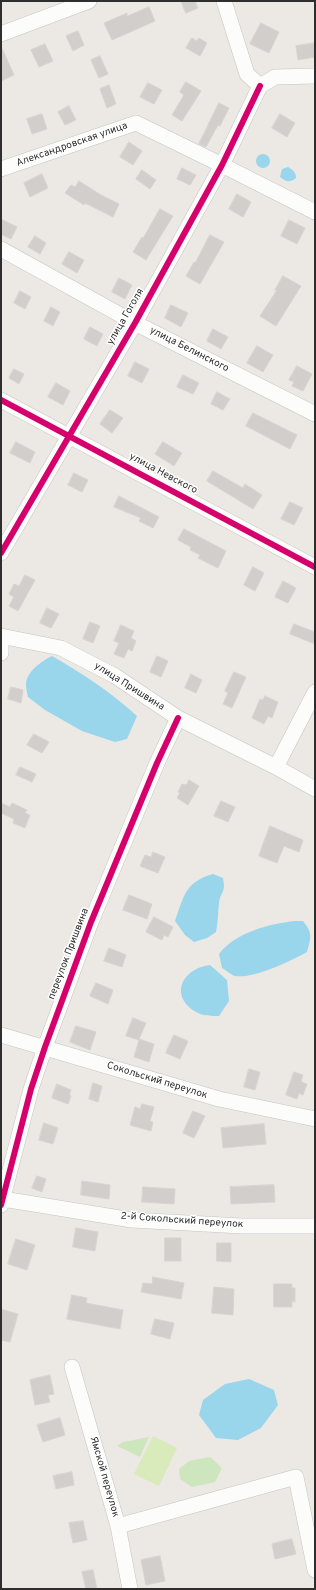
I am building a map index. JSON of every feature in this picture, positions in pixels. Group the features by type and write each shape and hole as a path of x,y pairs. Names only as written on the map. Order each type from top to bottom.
{"street":[{"path":"1,34 89,1"},
{"path":"224,1 247,74 260,86 275,77 315,76"},
{"name":"улица Гоголя","path":"1,553 135,323 222,164 260,86"},
{"name":"Александровская улица","path":"1,169 136,123 222,164 315,212"},
{"name":"улица Белинского","path":"1,249 135,323 315,414"},
{"name":"улица Невского","path":"1,400 315,567"},
{"name":"улица Пришвина","path":"1,636 61,648 115,676 178,718 276,767 315,789"},
{"path":"1,646 1,653"},
{"path":"276,767 315,692"},
{"name":"переулок Пришвина","path":"2,1202 31,1090 44,1047 91,922 178,718"},
{"name":"Сокольский переулок","path":"1,1035 219,1099 315,1119"},
{"name":"2-й Сокольский переулок","path":"2,1202 132,1220 242,1226 315,1226"},
{"name":"Ямской переулок","path":"72,1367 118,1526 130,1589"},
{"path":"118,1526 296,1477 315,1570"}],"green space":[{"path":"153,1436 177,1448 159,1486 134,1474"},
{"path":"149,1437 140,1457 117,1446 123,1442"},
{"path":"210,1457 222,1468 215,1482 192,1487 180,1479 179,1469 189,1461"}],"water":[{"path":"260,154 266,154 270,158 270,164 266,168 260,168 256,164 256,158"},
{"path":"288,167 294,171 296,176 296,178 292,181 286,181 280,177 282,169"},
{"path":"52,656 96,683 137,716 127,739 115,742 82,731 45,710 28,697 26,684 29,675 40,664"},
{"path":"213,874 223,878 224,883 224,890 219,903 216,932 207,938 194,942 185,935 175,921 184,897 191,886 204,877"},
{"path":"303,921 310,932 307,952 292,960 252,975 235,976 222,968 219,954 234,940 254,930 275,924"},
{"path":"210,965 227,980 229,1001 219,1016 198,1013 189,1007 183,1000 181,992 185,978 191,972"},
{"path":"249,1379 274,1390 278,1405 261,1428 238,1440 216,1438 199,1415 203,1400 225,1384"}],"building":[{"path":"181,1 195,1 198,8 186,13"},
{"path":"149,7 155,21 112,40 104,23 127,13 127,16"},
{"path":"261,23 279,32 269,53 250,44"},
{"path":"78,31 84,45 73,51 66,36"},
{"path":"192,38 197,41 199,38 207,43 200,56 186,48"},
{"path":"315,43 315,57 298,60 296,46"},
{"path":"45,44 53,61 39,67 31,50"},
{"path":"1,46 14,75 1,81"},
{"path":"100,56 108,74 99,78 91,60"},
{"path":"186,82 201,91 182,121 172,115 184,95 180,92"},
{"path":"148,83 162,90 154,104 140,97"},
{"path":"109,85 116,104 107,108 100,89"},
{"path":"219,103 229,108 220,126 218,125 206,147 199,144"},
{"path":"69,106 76,120 65,125 58,112"},
{"path":"42,114 47,129 32,134 27,119"},
{"path":"280,114 295,123 287,137 272,128"},
{"path":"129,142 142,151 133,165 120,157"},
{"path":"182,168 196,175 190,185 177,179"},
{"path":"142,170 156,180 150,189 136,179"},
{"path":"42,174 48,188 30,197 24,183"},
{"path":"79,181 119,204 113,217 85,203 84,205 65,193 71,185 75,187"},
{"path":"237,194 251,202 243,217 229,209"},
{"path":"160,209 173,216 146,260 133,252"},
{"path":"1,219 17,227 11,239 1,234"},
{"path":"289,220 305,228 297,244 281,236"},
{"path":"210,235 224,242 200,284 186,276"},
{"path":"35,236 46,243 40,254 28,247"},
{"path":"69,252 84,260 77,273 62,264"},
{"path":"283,276 301,286 276,326 260,316 277,290 275,290"},
{"path":"119,278 132,285 125,299 112,292"},
{"path":"20,291 31,297 25,309 14,303"},
{"path":"171,305 188,313 181,327 165,318"},
{"path":"51,307 60,312 53,326 44,321"},
{"path":"90,327 103,334 97,346 84,339"},
{"path":"213,329 228,337 221,349 207,341"},
{"path":"257,346 273,355 263,372 247,363"},
{"path":"135,362 149,369 142,383 128,376"},
{"path":"297,366 312,374 303,391 292,386 294,382 289,380"},
{"path":"14,369 24,374 19,384 9,378"},
{"path":"183,375 199,383 193,394 177,387"},
{"path":"56,383 70,391 63,405 48,397"},
{"path":"217,392 230,399 223,410 211,404"},
{"path":"110,410 123,418 112,433 100,424"},
{"path":"253,413 297,435 290,449 246,426"},
{"path":"16,442 35,452 30,463 10,453"},
{"path":"163,442 182,453 174,466 155,454"},
{"path":"213,471 243,488 245,484 262,495 253,509 207,481"},
{"path":"74,473 88,480 82,492 68,485"},
{"path":"119,496 159,517 153,528 139,521 141,518 114,507"},
{"path":"290,502 303,508 294,525 281,519"},
{"path":"184,529 226,551 218,568 198,558 200,555 190,550 191,547 178,540"},
{"path":"253,567 264,573 255,591 244,585"},
{"path":"25,575 35,580 18,611 9,606 14,597 9,594 14,584 19,586"},
{"path":"283,581 296,588 288,603 275,597"},
{"path":"47,608 59,614 51,628 40,623"},
{"path":"90,622 100,626 93,643 83,639"},
{"path":"294,624 315,632 315,644 290,634"},
{"path":"121,625 134,631 131,638 136,641 132,651 128,649 124,658 114,654 119,643 114,641"},
{"path":"157,656 168,661 161,677 150,672"},
{"path":"234,672 246,677 232,708 223,704 228,693 225,691"},
{"path":"191,674 202,680 196,693 185,688"},
{"path":"11,687 23,690 21,703 8,699"},
{"path":"265,696 278,702 272,718 268,716 264,724 252,718 260,699 263,700"},
{"path":"34,734 49,742 42,753 27,745"},
{"path":"20,767 36,774 32,782 16,775"},
{"path":"189,780 199,786 188,805 177,798 182,784 186,785"},
{"path":"221,801 235,807 228,822 214,816"},
{"path":"1,803 10,807 12,803 27,810 25,813 30,815 25,828 13,823 14,819 1,813"},
{"path":"270,826 303,840 299,852 284,846 277,863 259,856"},
{"path":"153,852 165,857 158,873 140,866 145,855 151,857"},
{"path":"129,895 152,904 147,919 123,910"},
{"path":"154,917 173,927 168,937 164,935 162,940 146,932"},
{"path":"109,948 126,955 122,967 104,961"},
{"path":"96,983 113,990 108,1004 90,996"},
{"path":"133,1018 146,1023 139,1039 154,1044 149,1062 134,1057 139,1040 126,1036"},
{"path":"76,1026 96,1032 90,1050 70,1042"},
{"path":"174,1035 188,1041 180,1059 166,1053"},
{"path":"249,1069 260,1072 255,1090 244,1087"},
{"path":"294,1072 303,1075 301,1082 307,1084 303,1095 299,1093 297,1099 286,1095"},
{"path":"93,1083 102,1086 98,1102 89,1099"},
{"path":"57,1084 71,1090 69,1095 71,1096 68,1104 52,1098"},
{"path":"142,1104 154,1107 150,1121 153,1122 151,1131 130,1125 135,1107 140,1109"},
{"path":"193,1111 205,1116 194,1138 183,1133"},
{"path":"44,1123 58,1128 53,1144 39,1140"},
{"path":"264,1124 266,1144 223,1148 221,1128"},
{"path":"37,1176 46,1179 42,1192 32,1188"},
{"path":"82,1181 110,1185 109,1199 81,1195"},
{"path":"274,1185 275,1202 231,1204 230,1187"},
{"path":"143,1187 175,1189 174,1204 142,1202"},
{"path":"76,1228 98,1232 95,1251 73,1247"},
{"path":"165,1238 181,1238 181,1261 165,1261"},
{"path":"16,1239 35,1245 27,1270 8,1264"},
{"path":"217,1243 231,1243 231,1262 217,1261"},
{"path":"153,1277 184,1283 181,1299 141,1292 143,1283 152,1284"},
{"path":"274,1284 292,1284 292,1288 295,1288 295,1302 292,1301 292,1307 274,1307"},
{"path":"214,1287 234,1289 233,1315 212,1313"},
{"path":"72,1295 87,1298 86,1303 123,1310 120,1329 67,1319"},
{"path":"1,1309 18,1314 10,1342 1,1340"},
{"path":"155,1319 174,1323 170,1339 151,1334"},
{"path":"50,1375 54,1394 48,1395 50,1402 35,1405 30,1380"},
{"path":"60,1418 65,1435 43,1442 37,1425"},
{"path":"72,1472 74,1485 56,1489 53,1476"},
{"path":"83,1521 87,1540 73,1543 69,1523"},
{"path":"292,1539 296,1554 275,1559 272,1544"},
{"path":"160,1556 165,1581 146,1585 141,1560"},
{"path":"93,1570 97,1589 86,1589 82,1572"}],"cycle path":[{"path":"1,553 135,323 222,165 260,86"},
{"path":"1,400 315,567"},
{"path":"1,1205 31,1089 45,1047 91,922 157,763 178,718"}]}
